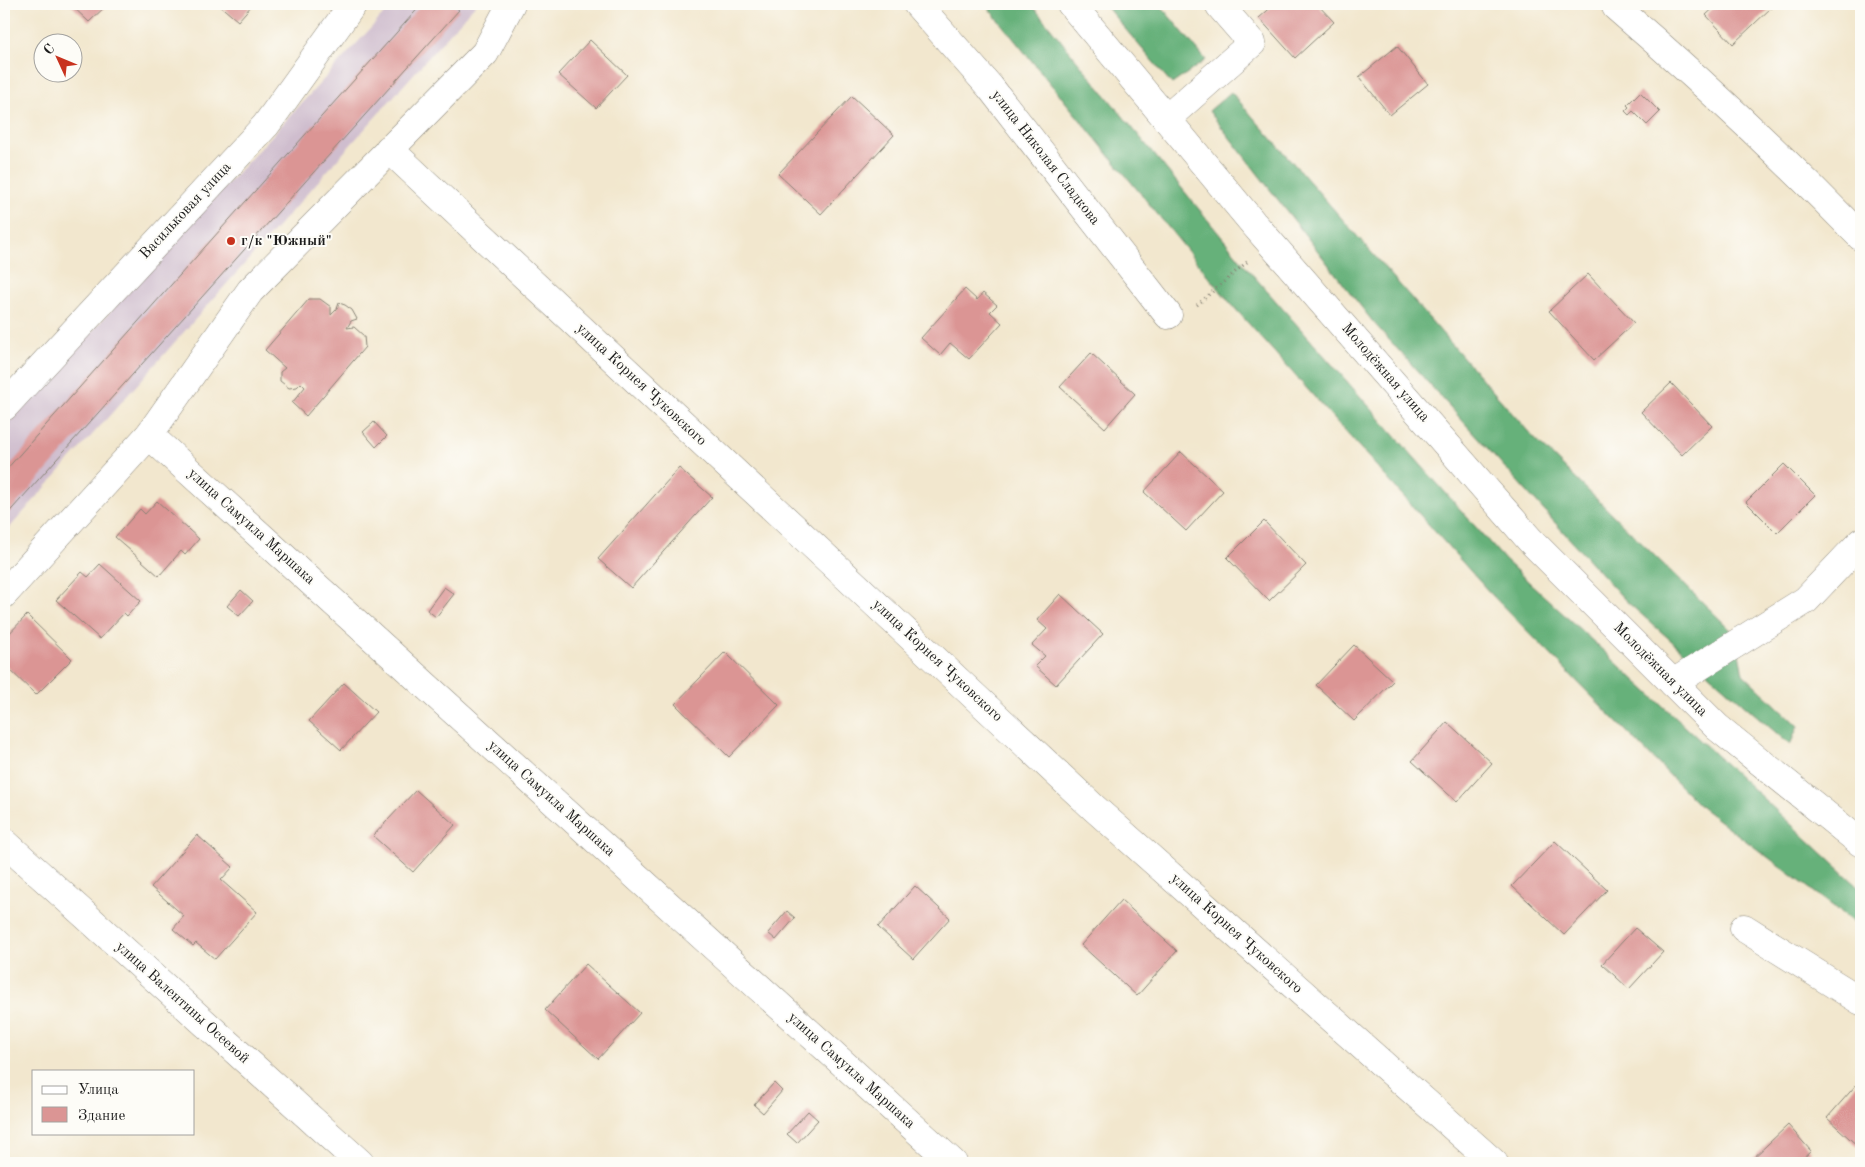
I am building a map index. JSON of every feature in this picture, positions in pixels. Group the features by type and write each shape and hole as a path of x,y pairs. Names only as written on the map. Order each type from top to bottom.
{"street":[{"name":"Васильковая улица","path":"4,407 266,125 353,4"},
{"path":"4,594 149,435 250,291 485,53 510,4"},
{"name":"улица Николая Сладкова","path":"917,4 990,87 1168,315"},
{"name":"Молодёжная улица","path":"1071,4 1270,242 1530,540 1717,727 1861,842"},
{"path":"1166,118 1252,43 1220,6 1223,4"},
{"path":"1616,7 1808,182 1861,237"},
{"name":"улица Корнея Чуковского","path":"389,149 1093,807 1494,1163"},
{"name":"улица Самуила Маршака","path":"149,435 953,1163"},
{"path":"1673,683 1806,600 1861,542"},
{"name":"улица Валентины Осеевой","path":"4,842 360,1163"},
{"path":"1744,928 1861,1001"}],"path":[{"path":"1194,307 1270,242"}],"shaded area":[{"path":"393,4 476,4 4,534 4,427"}],"green space":[{"path":"985,4 1031,4 1252,274 1505,560 1861,889 1861,927 1701,807 1490,593 1232,305"},
{"path":"1104,4 1159,4 1206,60 1172,84"},
{"path":"1231,92 1533,437 1735,634 1743,674 1798,726 1790,745 1625,600 1373,322 1209,111"}],"building":[{"path":"70,4 108,4 89,22"},
{"path":"218,4 253,4 238,21"},
{"name":"г/к \"Южный\"","path":"422,4 452,4 459,10 4,518 4,472"},
{"path":"1275,4 1317,4 1334,22 1295,58 1259,18"},
{"path":"1718,4 1768,4 1772,7 1733,44 1706,15"},
{"path":"590,40 627,75 596,108 558,74"},
{"path":"1397,46 1428,84 1390,115 1359,77"},
{"path":"1640,92 1660,112 1647,125 1633,111 1629,115 1625,111 1629,107 1627,105"},
{"path":"852,96 894,135 821,214 778,174"},
{"path":"1588,274 1634,323 1594,360 1549,311"},
{"path":"965,289 977,300 983,293 997,305 990,312 1002,323 969,359 950,343 940,355 921,338"},
{"path":"309,299 320,299 331,307 331,315 337,309 339,303 352,310 357,319 351,321 347,328 354,327 364,336 365,347 306,416 292,403 305,387 301,383 297,387 289,388 280,381 280,372 285,368 265,350"},
{"path":"1091,353 1135,394 1105,428 1060,387"},
{"path":"1671,383 1712,426 1682,455 1641,412"},
{"path":"374,422 387,436 376,447 363,432"},
{"path":"1181,452 1223,491 1186,531 1144,492"},
{"path":"1784,464 1815,495 1777,533 1746,502"},
{"path":"679,468 712,497 631,588 598,559"},
{"path":"157,501 199,539 185,555 181,551 159,576 115,537 140,509 145,514"},
{"path":"1264,521 1306,565 1269,601 1227,558"},
{"path":"100,564 141,601 127,616 124,613 100,639 56,600 82,572 88,577"},
{"path":"444,587 454,594 436,617 427,610"},
{"path":"241,590 253,601 239,616 227,606"},
{"path":"1060,594 1103,634 1056,685 1035,666 1045,656 1032,645 1047,629 1037,620"},
{"path":"27,615 72,659 36,695 4,664 4,639"},
{"path":"1354,645 1393,681 1354,721 1316,685"},
{"path":"725,652 779,705 729,757 675,704"},
{"path":"344,683 376,712 341,750 309,721"},
{"path":"1447,722 1492,763 1457,802 1412,761"},
{"path":"416,790 455,825 413,872 373,836"},
{"path":"197,835 233,867 221,880 257,912 215,959 196,943 193,946 173,929 184,916 151,887"},
{"path":"1555,841 1607,890 1564,935 1512,886"},
{"path":"915,886 950,918 913,959 878,927"},
{"path":"1121,900 1177,951 1137,996 1081,945"},
{"path":"787,911 795,918 776,940 768,933"},
{"path":"1635,928 1663,952 1629,989 1602,964"},
{"path":"586,964 640,1013 598,1059 545,1010"},
{"path":"774,1083 782,1091 763,1113 754,1105"},
{"path":"1857,1084 1861,1088 1861,1149 1827,1118"},
{"path":"808,1111 818,1120 797,1143 787,1134"},
{"path":"1788,1125 1811,1151 1798,1163 1748,1163"}],"place":[{"name":"г/к \"Южный\"","path":"231,241"}]}
